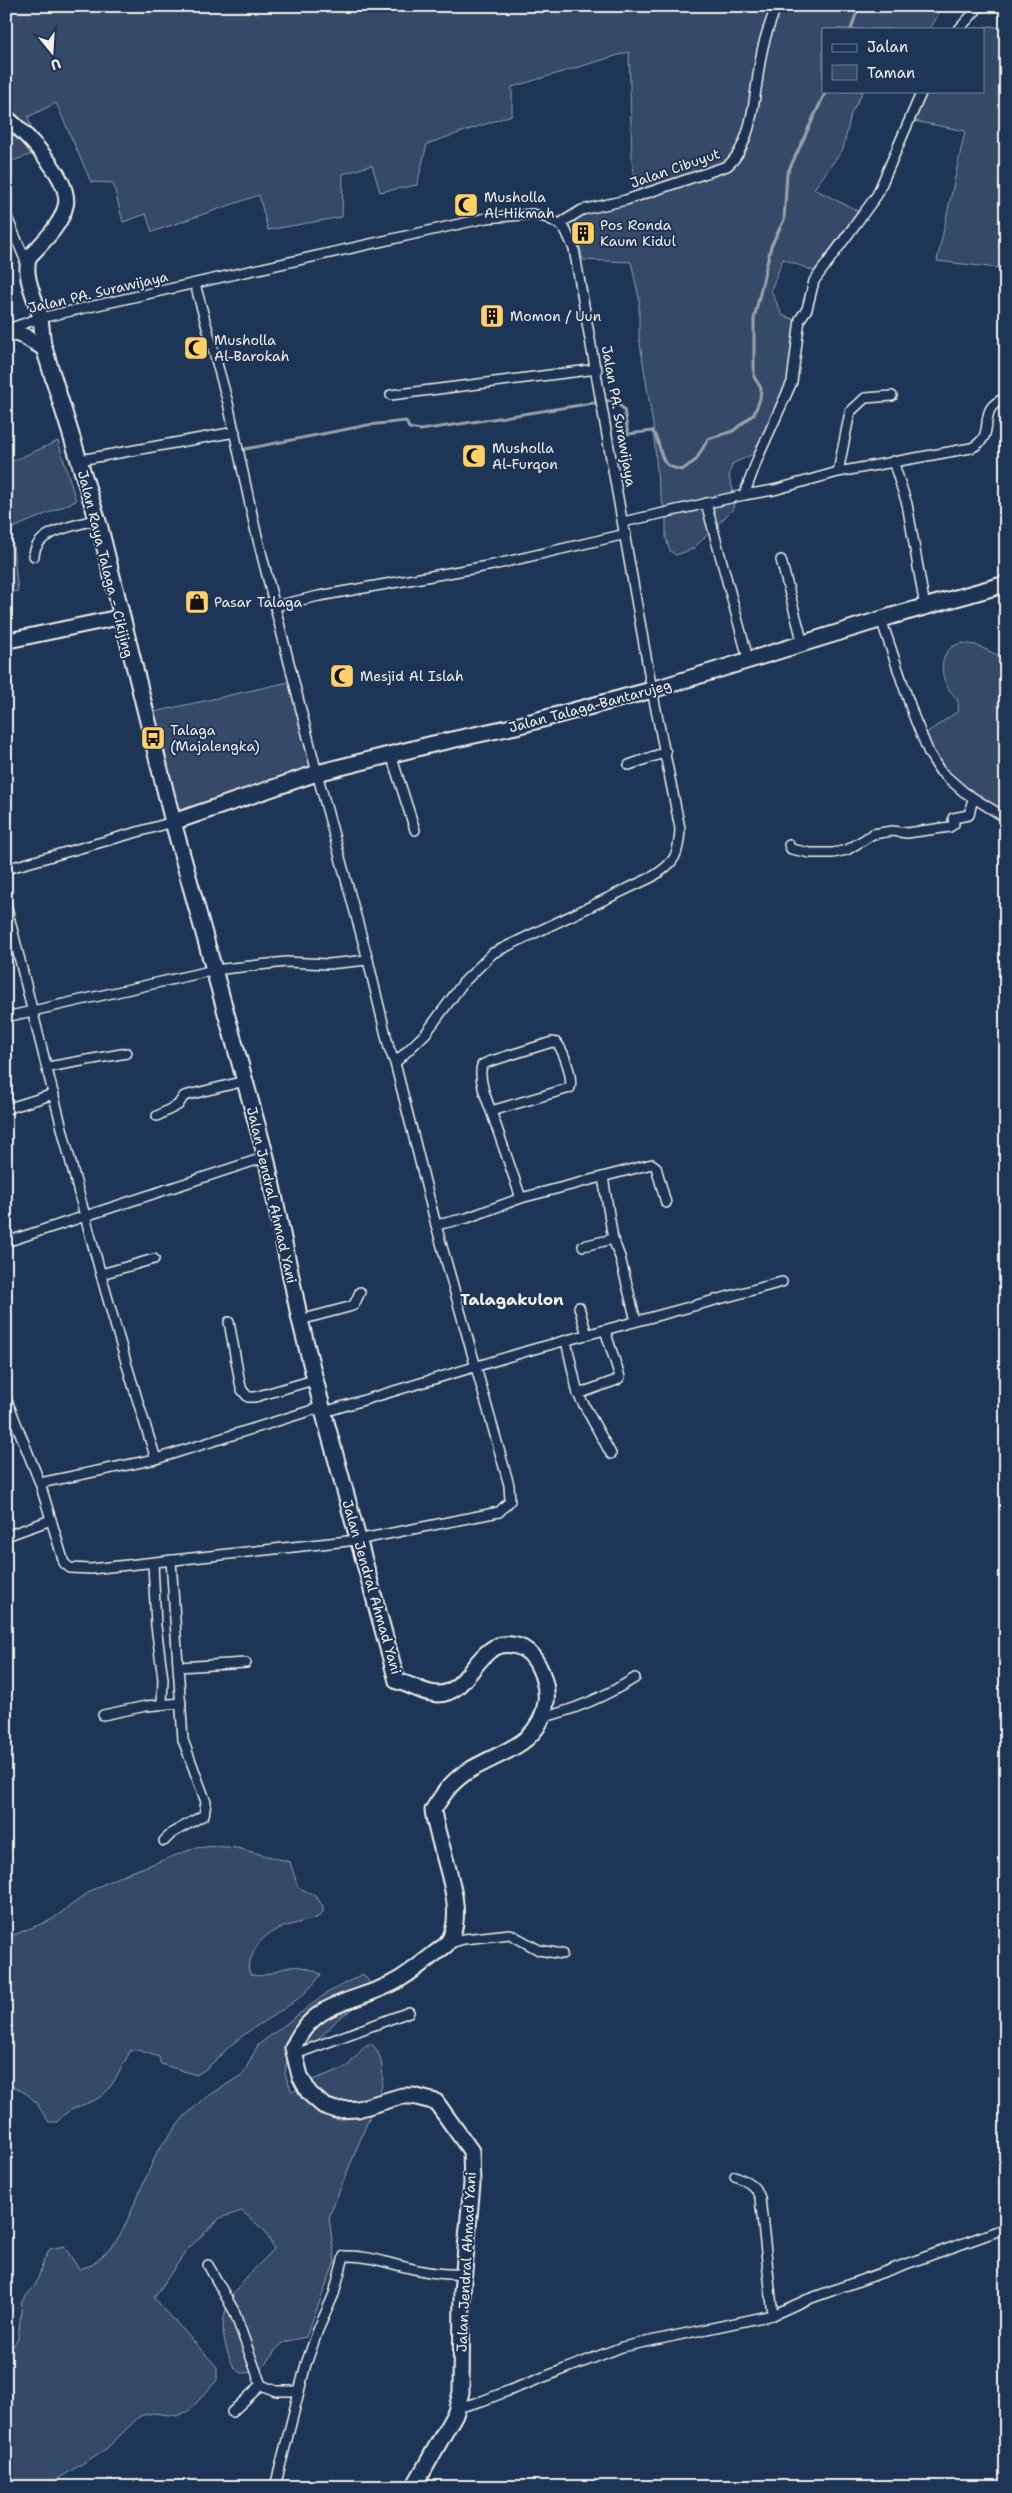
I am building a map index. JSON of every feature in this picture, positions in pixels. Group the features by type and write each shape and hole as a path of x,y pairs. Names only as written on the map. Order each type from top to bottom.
{"main road":[{"path":"7,329 44,348"},
{"name":"Jalan Raya Talaga - Cikijing","path":"44,348 97,519 173,822"},
{"name":"Jalan Talaga-Bantarujeg","path":"173,822 229,801 317,774 391,754 516,726 652,690 748,662 924,606 1006,584"},
{"name":"Jalan Jendral Ahmad Yani","path":"173,822 266,1158 300,1320 317,1378 323,1410 357,1540 398,1681 434,1694 449,1692 494,1647 508,1644 518,1646 529,1653 536,1661 543,1677 547,1698 544,1717"},
{"path":"293,2055 293,2048 304,2029 330,2007 400,1979 446,1944 452,1937 456,1920 456,1906 439,1845 433,1810 446,1790 466,1773 511,1750 533,1732 544,1717"},
{"name":"Jalan Jendral Ahmad Yani","path":"293,2055 309,2093 324,2106 336,2110 358,2108 402,2096 413,2096 436,2102 471,2151 472,2184 463,2274 461,2392 457,2408 414,2487"}],"street":[{"name":"Jalan Cibuyut","path":"559,224 582,210 626,200 727,166 734,161 742,147 763,44 776,6"},
{"path":"960,28 980,6"},
{"path":"744,494 759,455 792,382 800,318 807,309 814,281 877,195 922,92"},
{"path":"6,117 27,135 41,151 55,173 66,196 66,205 58,222 29,257 27,264 27,272 40,318 44,348"},
{"name":"Jalan PA. Surawijaya","path":"7,329 40,318 486,218 533,214 559,224 570,237 574,249 597,369 652,690 680,828 679,847 674,860 666,869 628,890 493,953 463,983 426,1032 395,1063"},
{"path":"6,215 27,264"},
{"path":"6,1398 40,1483 64,1563 70,1568 92,1569 154,1563 357,1540 459,1522 498,1512 507,1506 511,1494 436,1224 395,1063 389,1048 368,960 317,774 234,432 195,284"},
{"path":"391,395 597,369"},
{"path":"838,472 850,412 865,398 892,396"},
{"path":"623,522 744,494 774,490 838,472 970,448 981,443 986,435 986,414 992,404 1006,398"},
{"path":"80,460 234,432"},
{"path":"893,461 907,504 924,606"},
{"path":"706,503 748,662"},
{"path":"34,556 34,547 44,537 97,519"},
{"path":"275,606 319,596 493,565 626,534"},
{"path":"780,560 803,644"},
{"path":"6,641 121,617"},
{"path":"881,619 929,753 940,771 973,798 1006,818"},
{"path":"628,764 666,752"},
{"path":"391,754 415,830"},
{"path":"789,845 791,848 810,852 833,852 846,850 873,834 892,831 907,833 950,827 954,824 953,818 969,815 973,798"},
{"path":"6,869 173,822"},
{"path":"6,904 48,1067 61,1130 156,1458"},
{"path":"6,1016 214,970 286,962 328,964 368,960"},
{"path":"491,1111 570,1088 567,1068 557,1043 552,1042 482,1065 480,1070 491,1111 521,1198"},
{"path":"48,1067 127,1053"},
{"path":"157,1116 178,1105 184,1096 245,1081"},
{"path":"6,1109 54,1094"},
{"path":"6,1242 266,1158"},
{"path":"436,1224 467,1218 521,1198 649,1164 655,1164 666,1203"},
{"path":"603,1177 613,1239 620,1257 636,1321"},
{"path":"583,1246 613,1239"},
{"path":"102,1274 154,1258"},
{"path":"40,1483 156,1458 636,1321 782,1282"},
{"path":"300,1320 354,1305 360,1292"},
{"path":"579,1307 587,1335"},
{"path":"229,1322 240,1383 242,1390 248,1397 255,1397 317,1378"},
{"path":"578,1394 618,1380 620,1377 605,1330"},
{"path":"566,1341 578,1394 611,1454"},
{"path":"6,1536 51,1520"},
{"path":"164,1841 172,1833 204,1815 206,1802 183,1740 171,1560"},
{"path":"154,1563 156,1626 163,1679 162,1704"},
{"path":"178,1667 246,1663"},
{"path":"544,1717 567,1712 599,1699 614,1692 635,1678"},
{"path":"103,1715 162,1704 181,1703"},
{"path":"446,1944 464,1939 510,1934 539,1950 562,1954"},
{"path":"293,2055 409,2012"},
{"path":"735,2176 746,2180 754,2187 760,2198 773,2315"},
{"path":"457,2408 488,2399 622,2347 773,2315 806,2300 1006,2228"},
{"path":"276,2487 299,2392 318,2330 334,2294 344,2256 369,2257 407,2268 446,2275 463,2274"},
{"path":"208,2265 234,2311 261,2385 276,2391 299,2392"},
{"path":"232,2412 261,2385"}],"green space":[{"path":"6,6 940,6 937,17 931,28 822,28 822,92 862,92 851,114 843,149 814,189 858,211 814,271 783,259 771,290 782,315 801,322 792,379 757,452 732,464 729,477 735,496 733,509 693,549 676,555 670,551 666,538 666,517 658,483 653,425 639,337 639,298 631,262 583,260 573,216 639,199 632,162 629,52 512,87 512,115 427,144 417,185 380,192 372,165 343,174 342,217 268,230 259,195 152,232 146,214 123,222 113,183 91,182 56,103 28,117 39,152 6,163"},
{"path":"992,26 1006,29 1006,269 937,261 965,131 909,120 923,92 984,92 984,28 975,28"},
{"path":"58,441 76,501 11,529 18,591 6,594 6,464"},
{"path":"962,643 976,645 1006,659 1006,822 935,764 922,736 958,711 957,699 948,688 942,671 946,653 950,648"},
{"path":"289,682 318,782 174,819 154,712"},
{"path":"216,1846 237,1848 290,1862 298,1887 315,1896 323,1906 323,1913 318,1917 273,1931 261,1941 248,1967 250,1974 260,1976 284,1968 298,1967 321,1974 304,1994 237,2040 207,2068 196,2075 161,2064 159,2057 138,2050 131,2050 117,2077 103,2095 67,2112 57,2122 49,2122 33,2099 6,2082 6,1938 51,1920 92,1890 118,1877 195,1848"},
{"path":"363,1974 372,1985 369,1998 339,2018 313,2045 292,2055 287,2060 285,2074 292,2092 315,2079 347,2067 365,2046 371,2043 380,2057 383,2075 382,2086 329,2217 335,2262 306,2337 282,2344 267,2363 258,2370 241,2373 235,2368 226,2347 223,2331 224,2316 228,2304 243,2281 274,2249 265,2231 242,2211 220,2218 187,2250 154,2298 217,2367 217,2380 190,2410 177,2416 153,2413 140,2416 106,2449 45,2487 6,2487 6,2358 18,2338 22,2301 36,2284 50,2249 64,2246 79,2269 92,2265 112,2247 123,2230 158,2150 184,2117 201,2101 243,2074 258,2045 327,1993"}],"waterway":[{"path":"851,28 859,6"},
{"path":"240,450 368,425 406,421 409,428 421,430 613,400 624,409 628,434 652,431 659,444 663,460 673,468 682,470 696,460 708,439 733,431 754,414 760,399 761,388 754,377 754,319 771,246 784,220 787,174 826,92"}],"place":[{"name":"Musholla Al-Hikmah","path":"466,205"},
{"name":"Pos Ronda Kaum Kidul","path":"583,233"},
{"name":"Momon / Uun","path":"492,316"},
{"name":"Musholla Al-Barokah","path":"196,348"},
{"name":"Musholla Al-Furqon","path":"474,456"},
{"name":"Pasar Talaga","path":"197,602"},
{"name":"Mesjid Al Islah","path":"342,676"},
{"name":"Talaga (Majalengka)","path":"153,738"}],"district":[{"name":"Talagakulon","path":"512,1299"}]}
